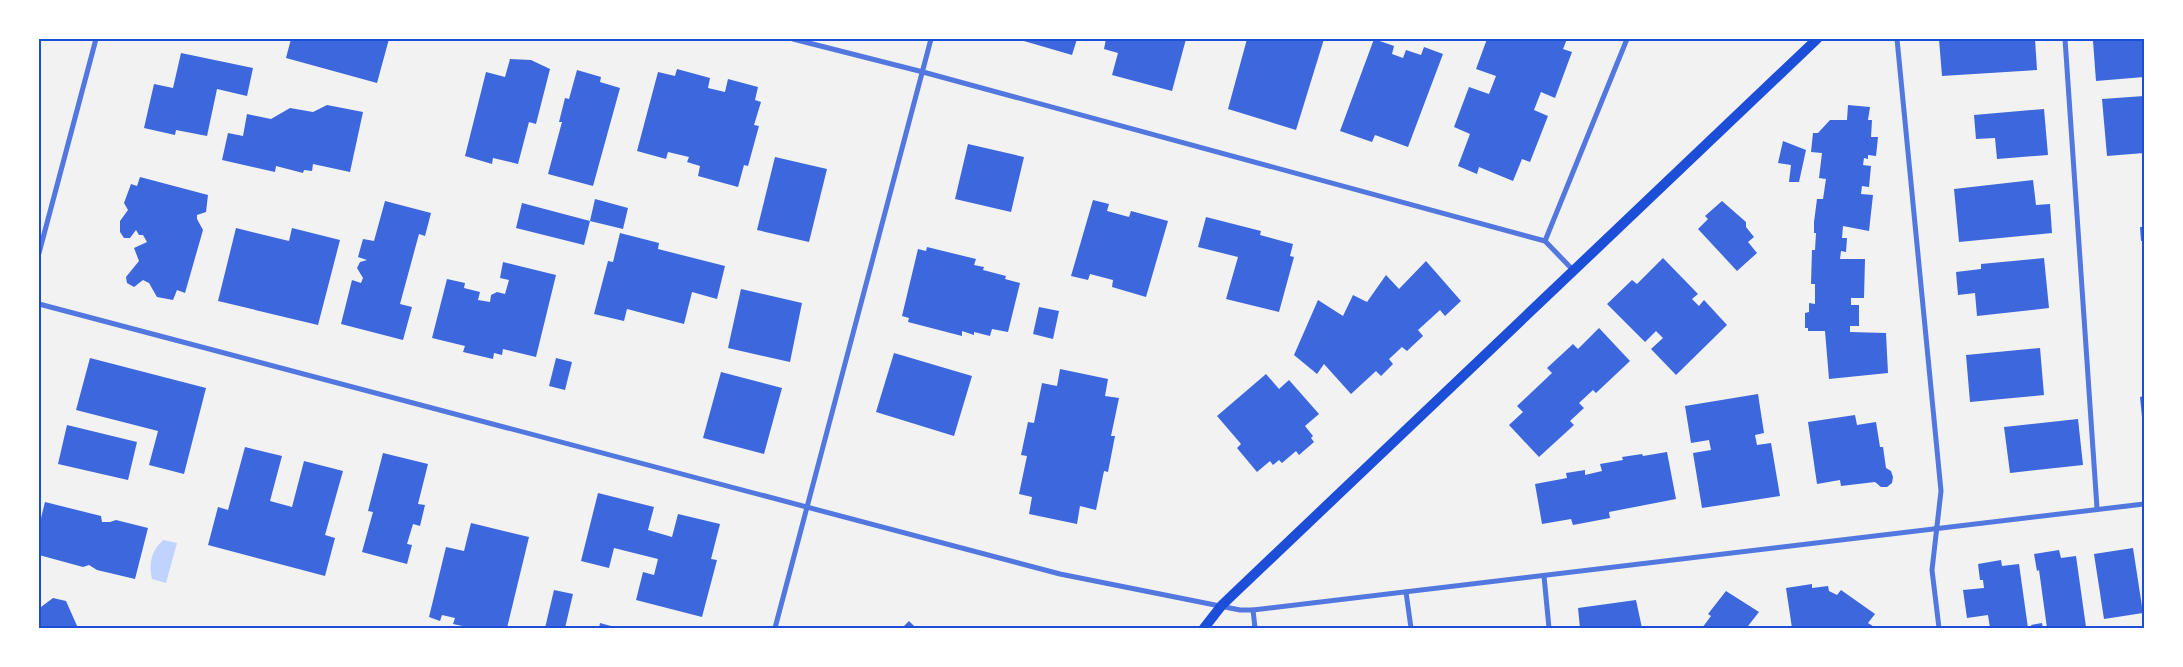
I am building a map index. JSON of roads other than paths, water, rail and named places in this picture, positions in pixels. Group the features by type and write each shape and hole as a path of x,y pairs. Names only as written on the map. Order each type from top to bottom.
{"main road":[{"path":"1204,628 1222,605 1818,39"}],"street":[{"path":"39,253 96,39"},
{"path":"793,39 923,72 1545,240 1574,271"},
{"path":"775,628 931,39"},
{"path":"1545,240 1627,39"},
{"path":"1897,39 1941,491 1932,570 1939,628"},
{"path":"2065,39 2097,508"},
{"path":"39,304 1060,574 1253,610 1936,529 2097,508 2144,504"},
{"path":"1544,576 1549,628"},
{"path":"1406,592 1411,628"},
{"path":"1253,610 1255,628"}],"water":[{"path":"163,540 177,543 166,583 152,579 150,568 156,548"}]}
